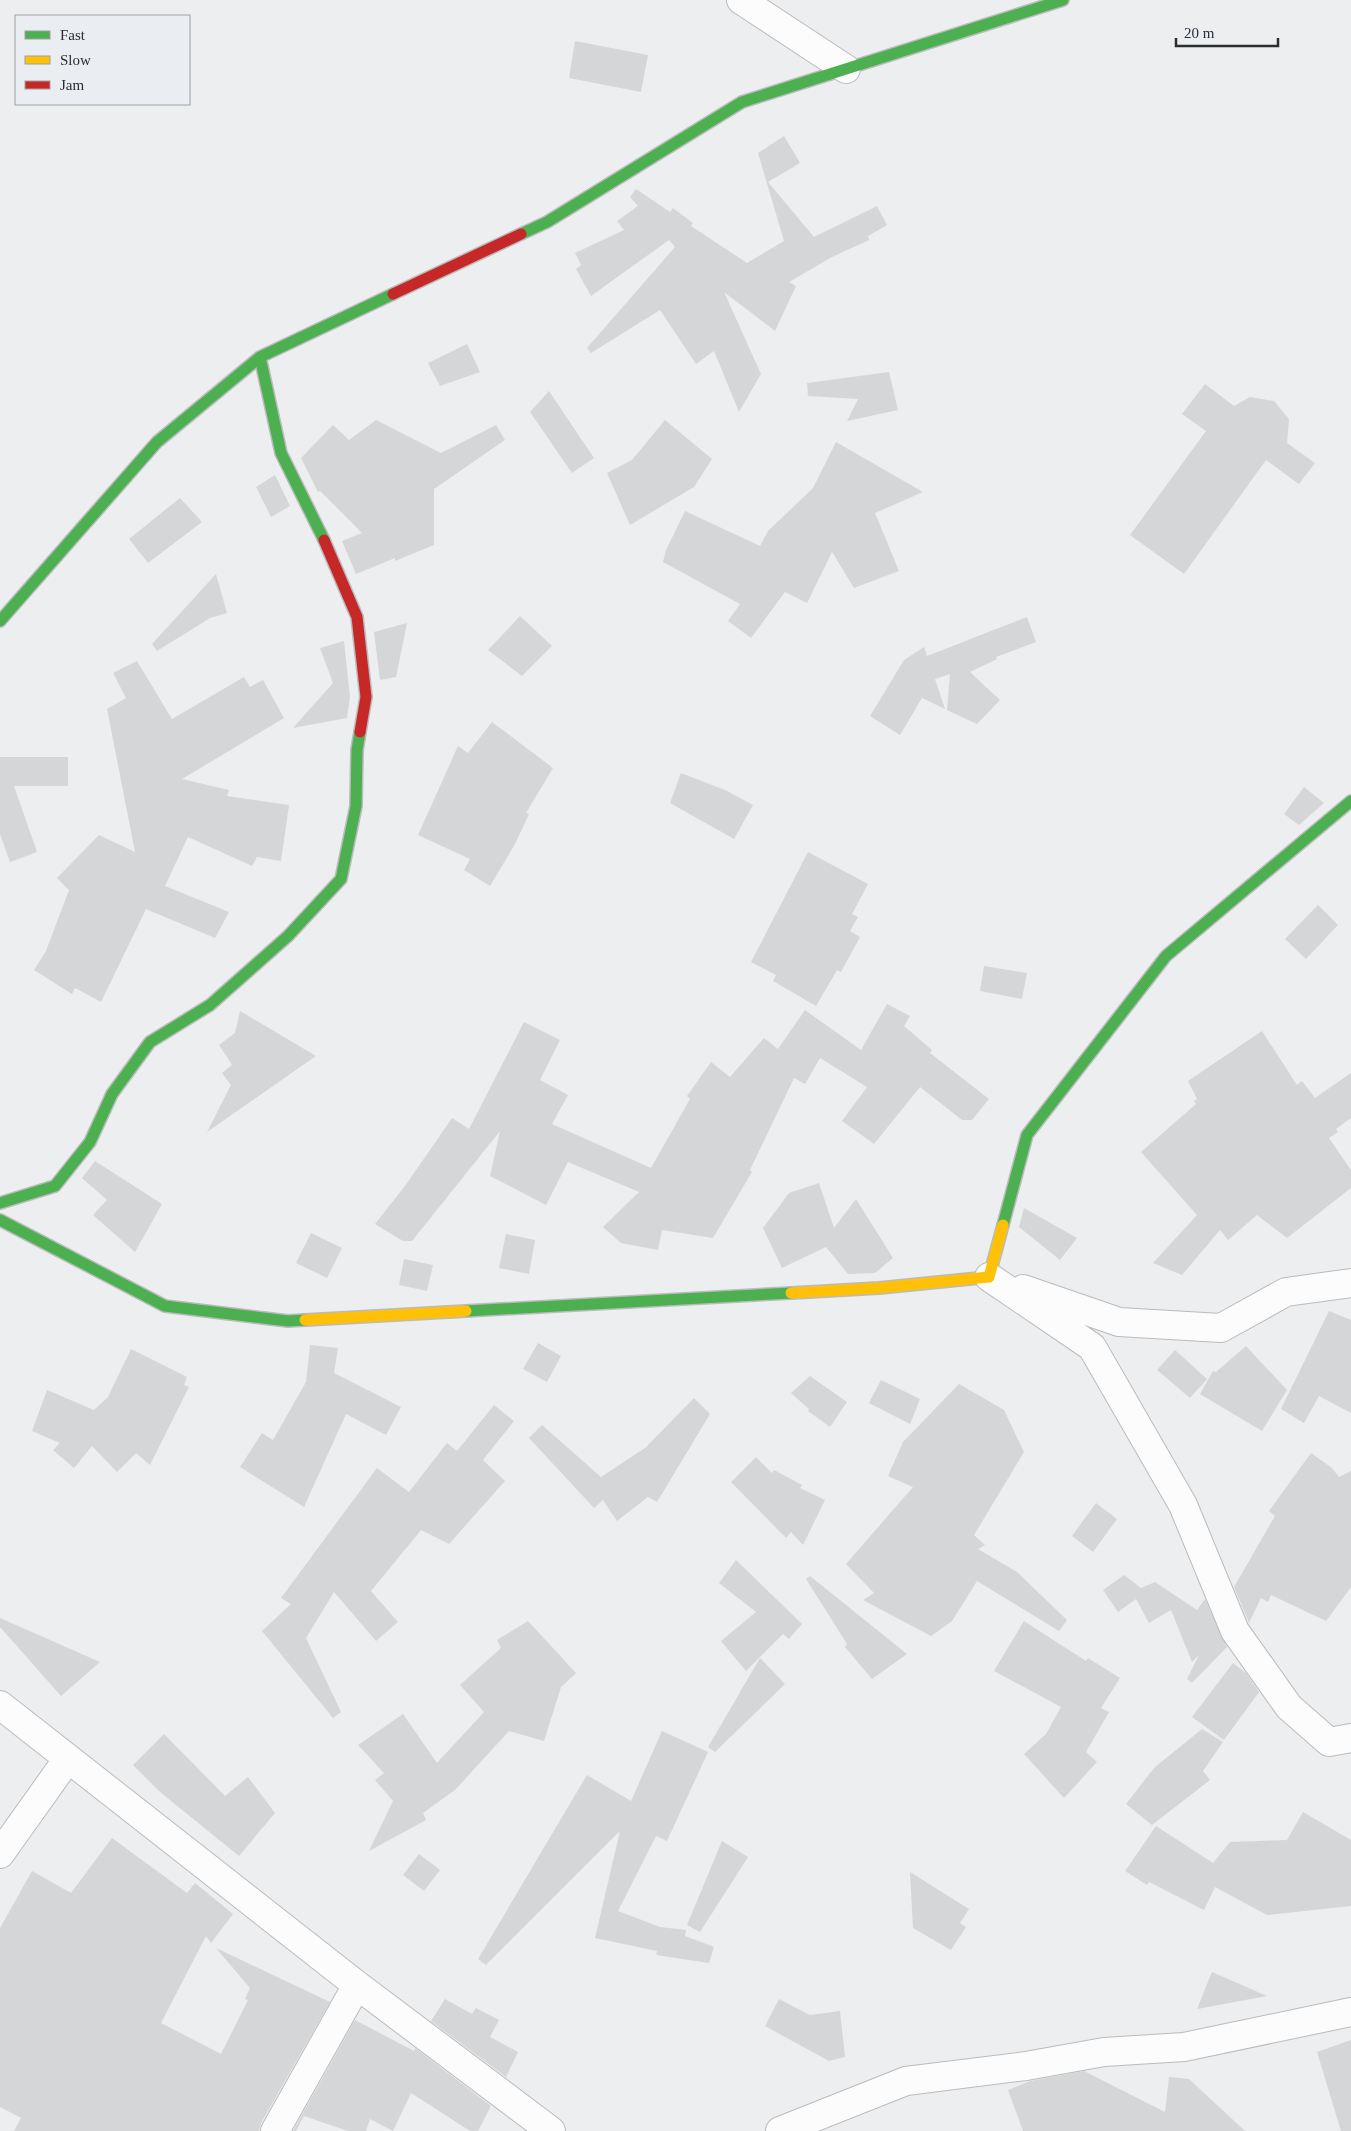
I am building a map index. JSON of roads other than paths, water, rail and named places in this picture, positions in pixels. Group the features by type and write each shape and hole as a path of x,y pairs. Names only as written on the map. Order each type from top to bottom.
{"street":[{"path":"741,0 846,69"},
{"path":"0,621 157,442 260,357 547,222 742,102 1063,0"},
{"path":"0,1203 55,1186 90,1142 112,1094 150,1042 210,1005 288,936 341,879 356,806 358,750 366,698 357,618 319,528 281,453 260,357"},
{"path":"989,1277 1027,1135 1166,956 1351,801"},
{"path":"0,1220 165,1306 288,1321 879,1288 989,1277 1119,1322 1221,1328 1286,1292 1351,1283"},
{"path":"989,1277 1092,1347 1183,1505 1235,1631 1289,1707 1329,1742 1351,1738"},
{"path":"0,1705 67,1760 301,1938 357,1985 551,2131"},
{"path":"0,1854 67,1760"},
{"path":"275,2131 357,1985"},
{"path":"780,2131 906,2081 1026,2066 1104,2052 1184,2047 1351,2012"}]}
